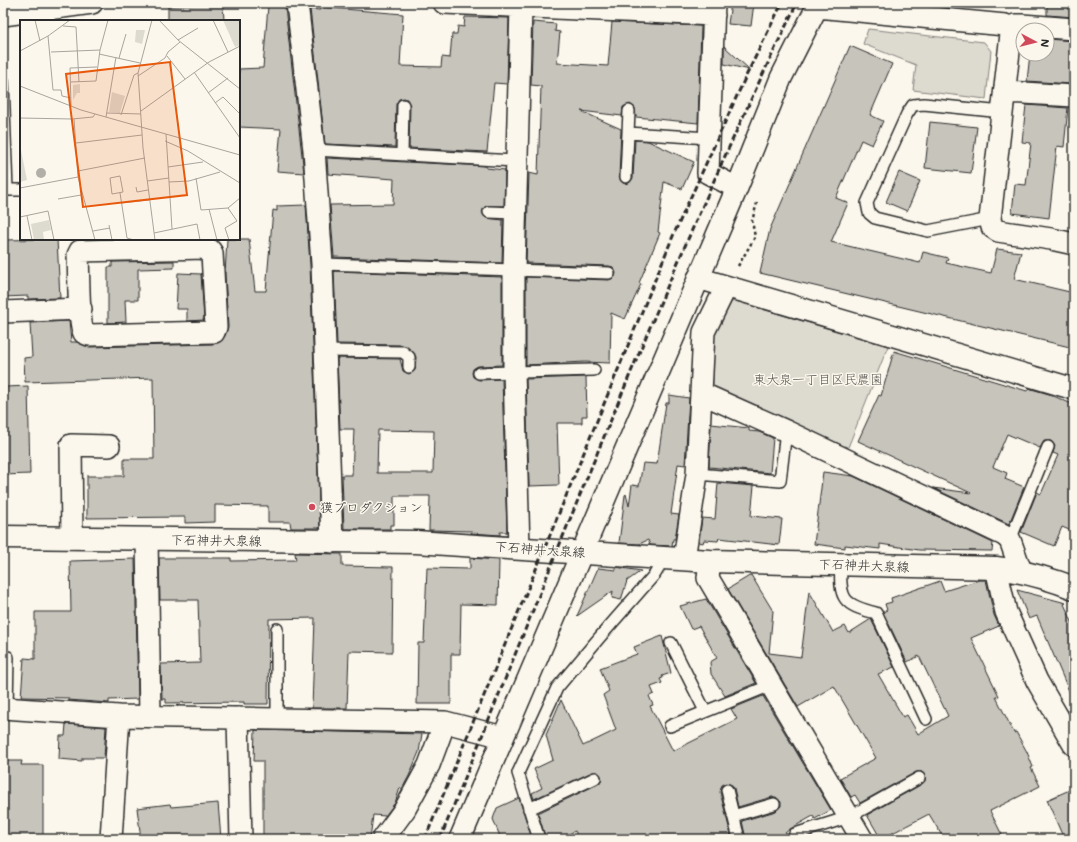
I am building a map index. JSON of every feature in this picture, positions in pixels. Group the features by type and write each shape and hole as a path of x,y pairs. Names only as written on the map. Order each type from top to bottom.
{"main road":[{"name":"下石神井大泉線","path":"3,537 416,542 710,561 996,568 1021,571 1074,588"}],"street":[{"path":"3,15 92,3"},
{"path":"297,3 314,150 322,264 332,542"},
{"path":"444,3 521,7 714,9 708,173 736,188"},
{"path":"460,839 736,188 781,78 818,5 889,8 1005,25 1010,28 1022,24 1074,29"},
{"path":"519,548 514,371 514,269 521,7"},
{"path":"1010,28 1011,34 1005,92 990,219 992,227 998,231 1051,238 1074,244"},
{"path":"1005,92 1074,96"},
{"path":"206,248 210,250 216,327 214,332 89,335 84,333 82,330 81,309 78,255 80,251 206,248"},
{"path":"698,278 1074,388"},
{"path":"684,559 697,474 704,332 726,287"},
{"path":"3,312 81,309"},
{"path":"701,393 786,431 1004,535 1010,540 1021,571"},
{"path":"72,538 71,446 109,446"},
{"path":"147,539 150,716"},
{"path":"710,561 708,578 862,839"},
{"path":"996,568 1006,612 1038,681 1074,745"},
{"path":"5,708 119,716 445,722 503,737"},
{"path":"111,839 119,716"},
{"path":"238,718 241,839"},
{"path":"383,839 404,809 428,765 445,722"}],"lane":[{"path":"3,81 5,190 20,190"},
{"path":"990,219 928,232 875,218 868,213 867,203 907,114 913,105 924,104 1002,112"},
{"path":"402,155 403,105"},
{"path":"626,177 629,111"},
{"path":"628,133 709,138"},
{"path":"314,150 517,161"},
{"path":"489,212 516,213"},
{"path":"322,264 609,273"},
{"path":"325,351 403,352 409,357 409,368"},
{"path":"479,373 594,370"},
{"path":"697,474 780,481 786,431"},
{"path":"1010,540 1048,447"},
{"path":"539,839 518,773 557,688 656,574 658,569 658,557"},
{"path":"841,565 844,596 852,606 861,610 876,613 926,719"},
{"path":"277,629 277,718"},
{"path":"671,643 705,711"},
{"path":"5,708 8,657"},
{"path":"670,726 771,685"},
{"path":"529,809 595,778"},
{"path":"796,839 795,834 849,817 918,778"},
{"path":"726,790 739,839"},
{"path":"733,816 774,804"}],"path":[{"path":"726,287 755,237 752,221"}],"green space":[{"path":"868,29 984,42 991,51 986,99 913,90 916,65 863,44"},
{"name":"東大泉一丁目区民農園","path":"735,301 888,346 847,450 713,387 713,336 728,303"}],"building":[{"path":"223,3 224,20 168,20 168,6"},
{"path":"731,3 754,3 751,26 728,24"},
{"path":"1047,3 1074,3 1074,17 1047,15"},
{"path":"268,6 285,7 304,173 277,171 281,129 240,127 240,69 263,68"},
{"path":"320,7 403,14 400,66 441,67 442,57 450,58 452,34 457,34 458,26 464,27 465,17 509,18 507,84 494,83 487,152 409,148 410,105 407,99 404,98 399,99 396,104 395,147 325,144 310,9 320,10"},
{"path":"533,22 556,24 555,31 560,32 557,63 608,66 612,22 701,26 698,123 636,117 635,108 630,104 623,107 622,116 581,111 621,129 619,177 623,183 629,183 633,178 635,140 648,141 694,162 682,189 664,182 658,232 660,233 639,283 641,284 625,319 611,313 610,363 585,362 526,365 526,277 609,280 615,277 616,273 613,267 609,266 526,263 529,173 538,175 541,86 531,85"},
{"path":"1055,40 1074,41 1071,84 1027,81 1029,62 1055,62"},
{"path":"724,46 750,70 724,64"},
{"path":"850,46 892,64 870,115 883,121 872,145 861,140 836,198 848,203 831,242 920,263 923,252 948,258 946,263 991,273 997,249 1021,252 1014,279 1074,293 1074,348 760,273 770,229"},
{"path":"1026,105 1068,108 1064,147 1057,146 1049,218 1012,213 1015,184 1026,185 1031,143 1022,142"},
{"path":"930,122 977,127 971,173 925,168"},
{"path":"327,158 486,166 486,168 505,170 504,206 486,206 482,212 486,218 503,220 502,263 334,257 330,205 393,204 394,179 328,174"},
{"path":"899,172 920,181 907,211 886,202"},
{"path":"306,205 310,265 320,528 291,528 290,522 268,522 268,506 215,505 215,522 185,523 185,517 87,518 87,476 124,476 124,459 154,459 153,378 25,382 24,358 32,357 30,323 69,321 71,342 77,342 89,347 214,344 220,342 225,336 228,327 225,274 227,240 249,239 255,291 266,291 273,210 277,211 277,206"},
{"path":"3,240 57,240 60,298 28,299 28,296 3,297"},
{"path":"174,261 174,268 138,269 138,300 125,300 126,322 108,323 108,267 112,267 112,262"},
{"path":"334,271 502,277 502,365 478,366 473,369 472,373 473,377 479,380 502,379 507,532 500,532 500,535 471,533 472,531 429,530 430,496 394,496 394,525 390,525 390,529 344,529 342,475 352,475 354,429 340,429 337,358 400,359 403,371 409,374 415,370 416,357 413,352 403,345 337,344","holes":["378,430 434,431 433,473 377,473"]},
{"path":"178,273 201,274 204,320 187,321 187,309 176,309"},
{"path":"894,351 1027,391 1028,388 1049,394 1074,405 1074,532 1062,527 1054,546 1021,532 1037,492 1041,494 1058,455 1053,453 1055,446 1051,441 1044,441 1040,448 1007,434 993,467 1007,473 1005,479 1024,487 1009,524 933,488 971,493 858,441 879,395 881,396"},
{"path":"586,377 587,416 582,416 582,423 557,423 559,485 529,486 526,379"},
{"path":"28,386 30,474 3,475 3,424 7,424 6,387"},
{"path":"669,395 689,398 685,465 678,464 671,514 679,515 675,539 673,539 672,546 650,545 648,540 639,544 619,543 625,495 626,494 629,506 632,485 639,486 643,463 657,464 666,403 669,403"},
{"path":"711,424 749,428 749,431 759,432 773,438 770,473 709,467"},
{"path":"823,472 853,476 993,543 992,551 919,550 880,544 880,549 845,545 845,548 814,544"},
{"path":"718,483 754,486 751,516 782,519 779,545 719,538 718,541 704,540 703,543 699,542 702,518 715,519"},
{"path":"295,553 342,554 342,566 393,567 392,652 349,651 347,708 312,708 315,618 269,619 268,704 244,704 244,702 166,703 166,699 162,699 161,664 200,663 198,600 160,600 159,558 231,558 231,561 296,560"},
{"path":"470,558 499,560 498,605 461,604 460,654 451,654 451,704 417,704 418,643 424,643 427,568 470,569"},
{"path":"135,559 138,699 109,700 109,703 68,700 68,698 21,697 24,658 35,659 35,612 71,612 70,561"},
{"path":"616,567 641,571 627,581 621,600 612,598 613,591 577,616 598,568 616,570"},
{"path":"751,575 773,611 769,653 801,657 809,591 833,632 845,626 849,633 871,619 894,667 878,674 903,717 907,715 918,734 948,716 919,656 907,662 883,612 887,610 885,604 892,602 891,598 940,581 944,591 979,580 986,580 994,615 999,626 971,638 999,696 996,697 1014,733 1016,732 1027,752 1033,767 1031,768 1040,786 990,811 1004,839 944,839 929,814 881,839 867,815 922,784 925,781 925,775 922,772 916,772 860,803 855,795 851,797 840,778 876,758 834,686 798,707 728,589"},
{"path":"1017,590 1066,603 1064,604 1074,626 1074,703 1037,616 1029,619"},
{"path":"706,599 756,683 725,696 711,674 710,662 717,658 699,626 691,629 680,606"},
{"path":"662,636 671,673 662,676 663,678 660,679 662,683 651,687 654,694 649,696 653,705 650,706 673,751 737,719 731,709 763,696 831,810 815,819 813,816 790,829 785,833 787,839 746,839 742,821 776,811 781,806 781,802 776,797 772,797 738,807 734,788 732,785 726,783 722,785 720,792 732,839 579,839 575,831 558,839 546,839 538,813 598,784 602,779 599,773 592,772 534,799 532,793 542,788 534,769 553,760 546,735 561,700 583,746 616,730 603,695 609,691 600,668 637,654 634,647"},
{"path":"66,724 106,727 104,758 82,758 82,761 59,759 60,736 65,736"},
{"path":"255,730 422,734 419,752 409,776 402,789 400,788 395,803 385,816 373,815 370,839 263,839 263,761 254,761"},
{"path":"3,761 22,761 21,765 43,765 43,839 3,839"},
{"path":"1074,788 1074,839 1064,839 1047,800"},
{"path":"519,798 532,839 501,839 493,819 497,808"},
{"path":"218,803 221,839 141,839 137,808 170,804 171,807"}],"railway":[{"path":"425,839 673,236 746,76 782,3"},
{"path":"440,839 568,523 656,313 701,209 797,3"}],"place":[{"name":"獏プロダクション","path":"312,507"}]}
